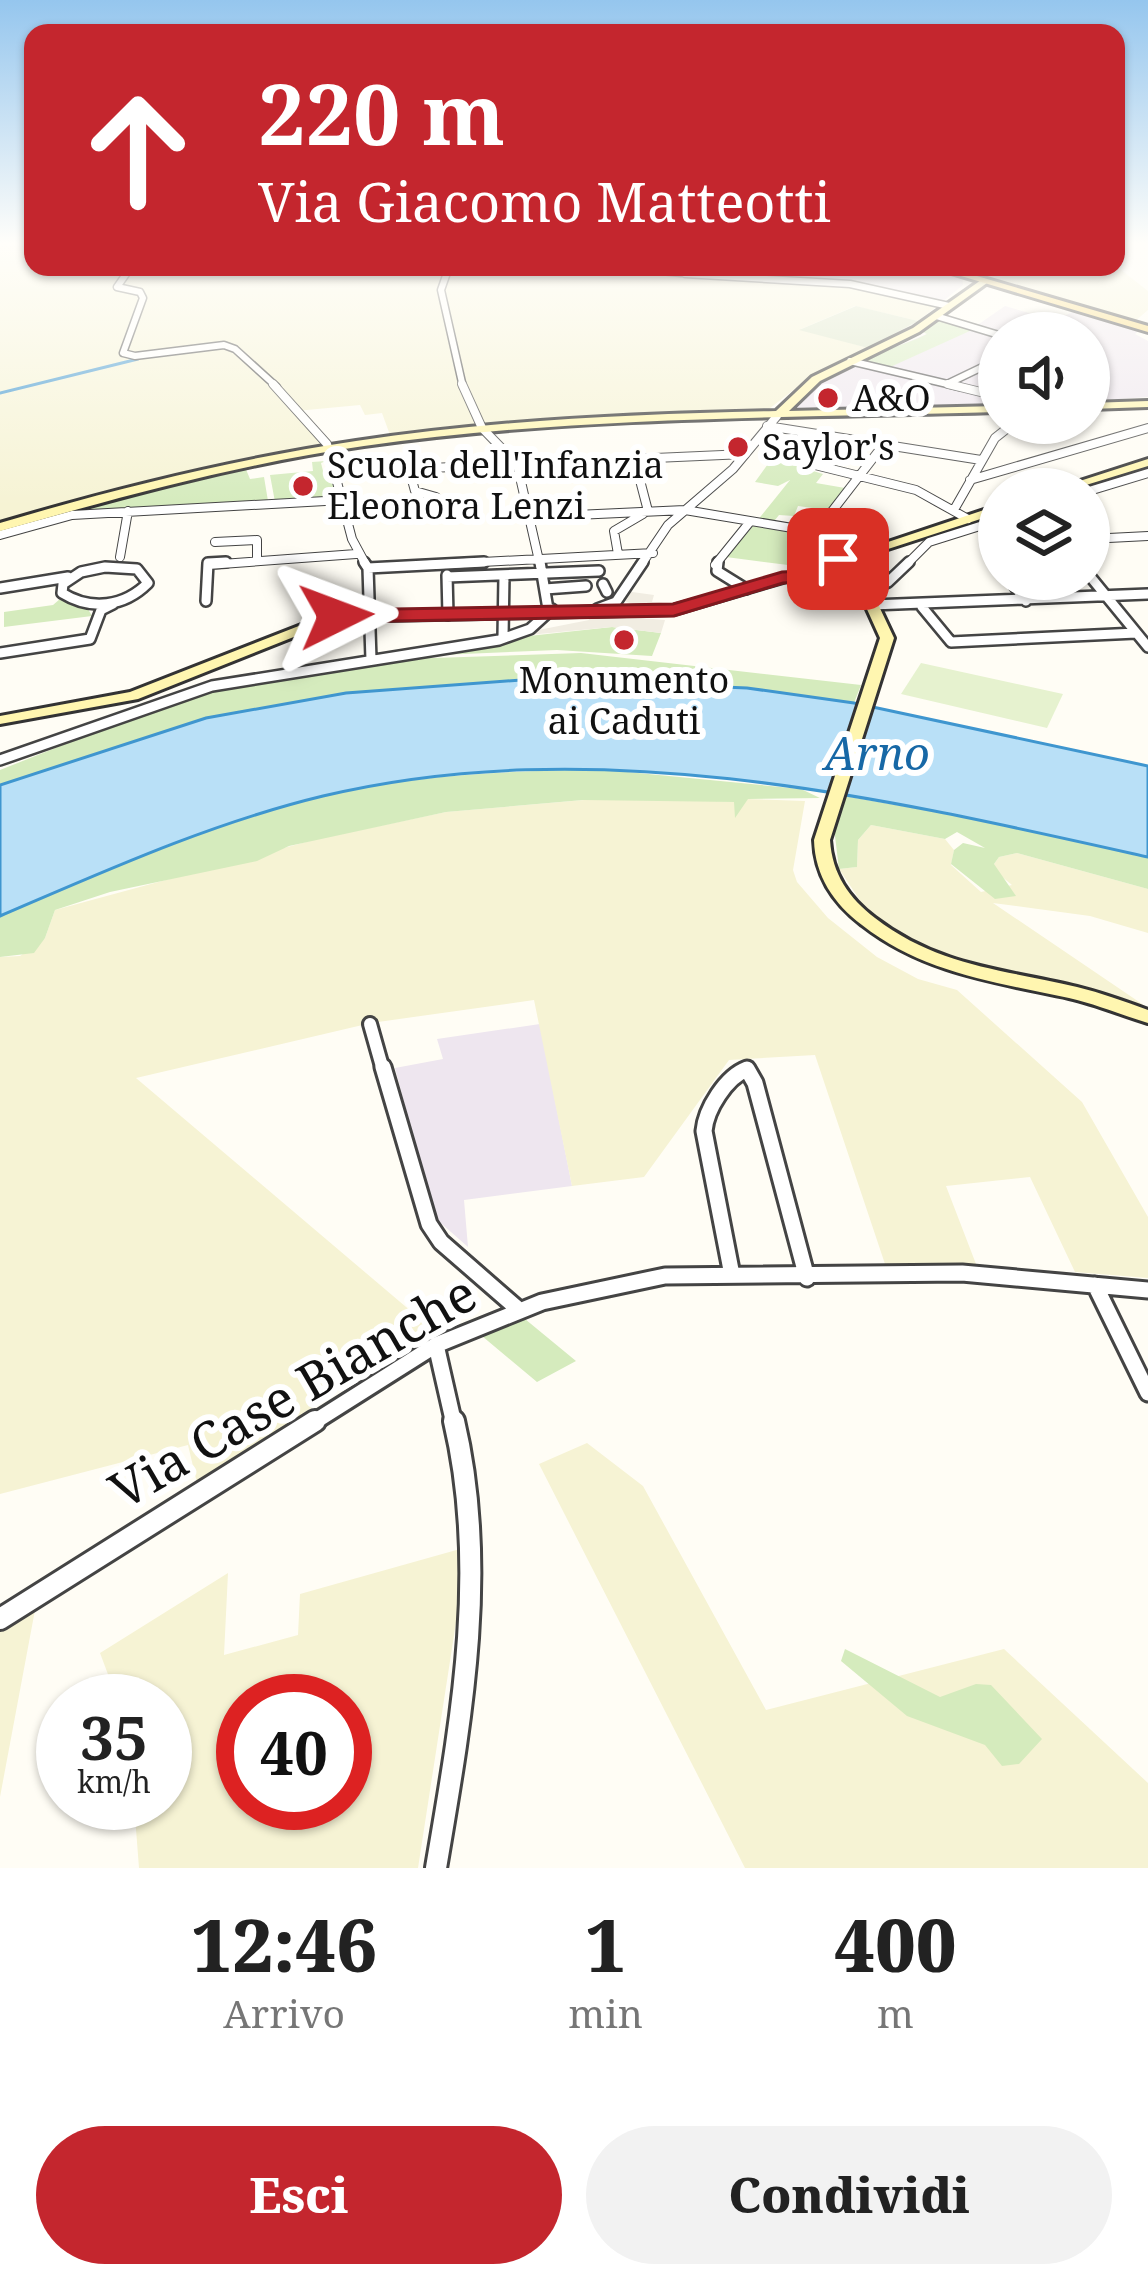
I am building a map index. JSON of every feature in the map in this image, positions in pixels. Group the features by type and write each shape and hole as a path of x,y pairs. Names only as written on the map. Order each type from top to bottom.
{"main road":[{"path":"777,416 815,380 906,332"},
{"path":"0,531 152,483 328,447 482,428 978,403"},
{"path":"1110,405 1148,404"},
{"path":"1110,474 1148,462"},
{"path":"0,720 133,696 307,624 369,613 683,608 782,578 821,572 846,557 978,515"},
{"path":"821,572 859,596 886,642 822,840 826,869 844,899 884,934 925,958 970,975 1085,996 1148,1017"}],"street":[{"path":"131,332 124,354 221,345 236,349 300,411 328,447 338,472 348,538 368,568 371,660"},
{"path":"0,760 145,703 212,685 528,630 550,609 532,517 517,464 482,428 458,375 452,332"},
{"path":"850,362 978,395"},
{"path":"947,384 978,369"},
{"path":"597,608 621,595 668,525 712,490 777,416"},
{"path":"767,426 981,460"},
{"path":"970,480 1148,428"},
{"path":"532,517 685,510 816,532 884,444"},
{"path":"955,508 995,444"},
{"path":"338,472 745,454"},
{"path":"618,554 613,534 648,511 636,465"},
{"path":"814,465 862,475 955,508 968,518"},
{"path":"409,469 416,492 436,498 443,514"},
{"path":"1110,485 1148,473"},
{"path":"0,531 62,516 343,500"},
{"path":"128,511 120,556 129,567"},
{"path":"746,589 715,565 749,523"},
{"path":"859,596 888,583 929,542 978,527"},
{"path":"1110,538 1148,536"},
{"path":"215,542 257,540 257,560"},
{"path":"446,572 483,561 652,553"},
{"path":"206,601 208,563 356,554"},
{"path":"118,602 85,604 66,597 63,584 120,556"},
{"path":"544,589 587,590 578,556"},
{"path":"503,637 502,610 510,575 538,558"},
{"path":"483,561 484,575"},
{"path":"0,588 129,567 143,572 148,583 138,594 101,610 92,638 0,653"},
{"path":"368,568 484,575 599,571"},
{"path":"446,572 448,613"},
{"path":"1110,596 1148,594"},
{"path":"621,595 630,606 661,610"},
{"path":"859,596 922,607 1042,600"},
{"path":"1110,600 1148,647"},
{"path":"922,607 951,642 1136,633"},
{"path":"88,726 133,696"},
{"path":"370,1024 429,1224 440,1242 519,1310"},
{"path":"732,1275 704,1131 706,1118 734,1074 747,1070 755,1083 807,1278"},
{"name":"Via Case Bianche","path":"0,1619 436,1345 519,1310 639,1280 732,1275 807,1278 962,1273 1148,1290"},
{"path":"1095,1285 1148,1393"},
{"path":"436,1345 459,1443 472,1613 462,1714 436,1868"}],"shaded area":[{"path":"0,332 812,332 868,348 814,374 765,412 517,422 390,435 382,413 365,415 360,405 296,411 320,444 127,487 0,523"},
{"path":"923,332 978,332 978,406 780,415 826,376 927,334"},
{"path":"1110,332 1137,332 1148,341 1148,397 1110,400"},
{"path":"625,591 654,595 652,602 675,604 678,609 628,613 628,617 665,620 661,633 612,627 498,638 589,620 585,609 641,607 624,601"},
{"path":"747,799 805,801 793,870 797,882 828,918 877,957 918,979 957,990 1082,1102 1148,1217 1148,1278 1075,1272 1030,1177 946,1186 976,1264 886,1267 815,1055 729,1060 644,1177 572,1186 534,1000 371,1023 136,1078 432,1329 197,1483 188,1445 0,1494 0,957 20,956 45,938 55,910 317,839 446,812 584,800 735,802 735,815"},
{"path":"871,825 945,839 954,850 951,865 981,892 1012,885 995,871 994,864 999,857 1017,853 1148,889 1148,933 1090,916 993,903 1148,1008 1115,996 971,967 910,941 865,908 839,869 857,867 858,840"},
{"path":"540,1024 572,1186 464,1200 468,1247 434,1217 395,1068 443,1059 437,1039"},
{"path":"587,1443 643,1486 766,1710 1004,1649 1148,1783 1148,1868 745,1868 539,1464"},
{"path":"460,1549 461,1590 418,1868 139,1868 136,1830 192,1830 192,1674 108,1674 100,1653 228,1573 224,1655 298,1635 300,1594"},
{"path":"35,1610 0,1797 0,1632"}],"green space":[{"path":"807,332 897,332 868,348"},
{"path":"923,332 967,332 888,368 858,361 927,334"},
{"path":"773,457 804,461 800,467 823,474 816,483 845,488 813,529 801,528 820,509 798,506 794,516 779,515 775,520 789,526 757,521 790,480 778,486 755,482"},
{"name":"Scuola dell'Infanzia Eleonora Lenzi","path":"326,461 321,463 323,471 330,471 335,497 275,502 270,475 313,471 312,462"},
{"path":"245,467 250,479 264,477 268,501 71,513 0,534 55,512"},
{"path":"753,526 814,537 788,565 726,557"},
{"path":"60,599 88,609 92,616 4,627 4,612 53,605"},
{"path":"612,627 661,633 652,656 557,650 417,656 500,639"},
{"path":"581,653 861,685 854,703 749,689 346,693 206,718 0,785 0,770 204,689 402,659"},
{"path":"921,663 1063,694 1047,728 901,694"},
{"path":"597,769 801,789 820,798 748,799 735,818 734,802 583,800 446,812 289,846 257,861 110,892 55,910 34,953 0,957 0,916 239,821 389,783"},
{"path":"844,796 1148,857 1148,889 1017,853 999,857 994,864 1016,896 995,899 951,864 954,850 963,843 985,848 957,832 945,839 871,825 858,840 857,867 839,869 834,828"},
{"path":"525,1319 576,1361 537,1382 482,1336"},
{"path":"845,1649 940,1697 976,1684 991,1685 1042,1739 1019,1764 1002,1766 985,1745 907,1716 841,1661"}],"water":[{"name":"Arno","path":"535,679 747,688 854,703 1148,766 1148,857 841,794 633,771 529,770 426,777 281,807 159,849 0,916 0,785 206,718 346,693"}],"waterway":[{"path":"0,393 138,359"}],"place":[{"name":"A&O","path":"828,398"},
{"name":"Saylor's","path":"738,447"},
{"name":"Scuola dell'Infanzia Eleonora Lenzi","path":"303,486"},
{"name":"Monumento ai Caduti","path":"624,640"}],"route":[{"path":"336,616 674,610 782,578 829,576 833,565 846,557 838,559"}]}
